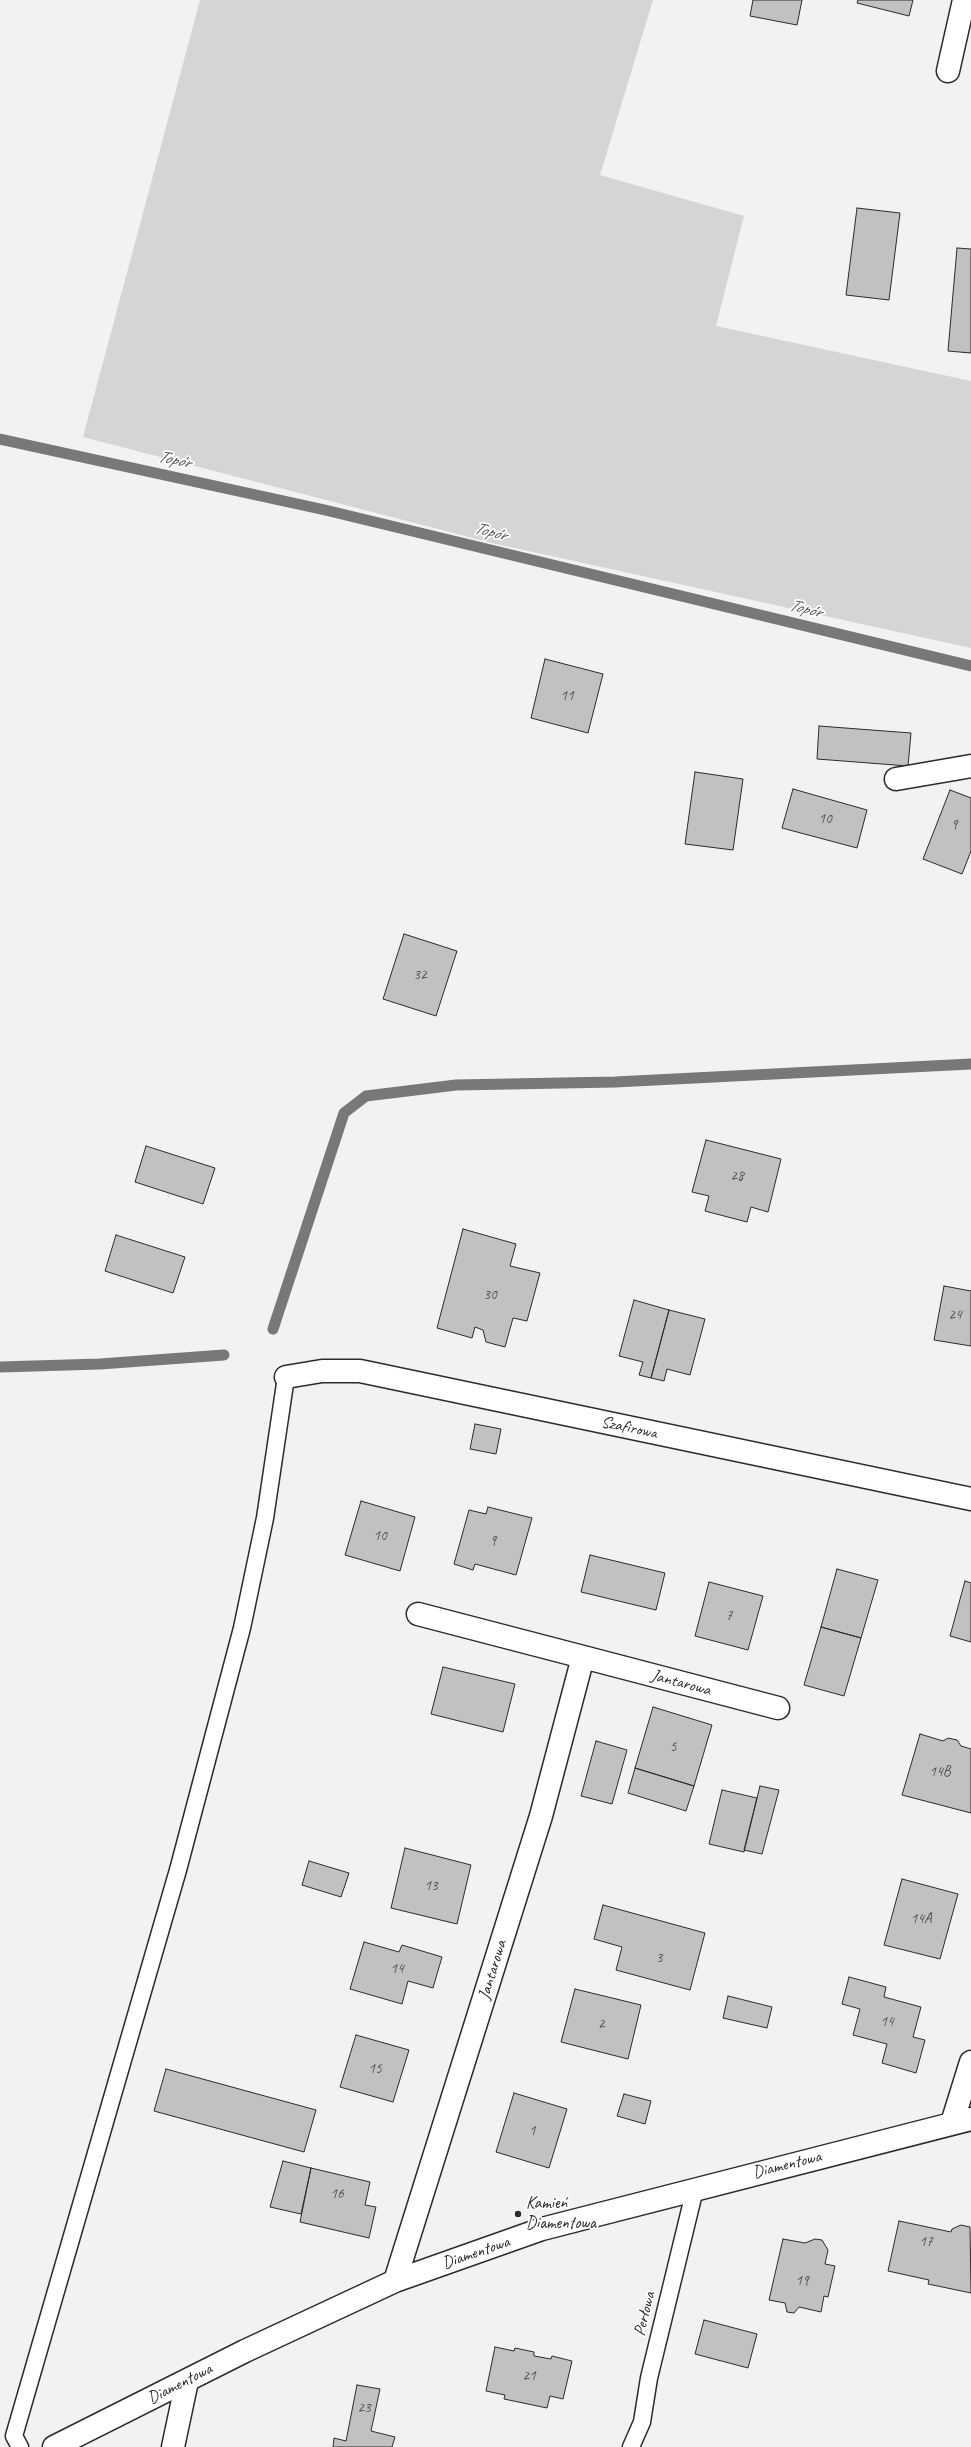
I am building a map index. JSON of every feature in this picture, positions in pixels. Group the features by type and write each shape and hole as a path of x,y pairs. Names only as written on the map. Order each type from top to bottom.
{"street":[{"path":"948,71 964,0"},
{"path":"896,779 971,766"},
{"name":"Szafirowa","path":"286,1377 322,1371 360,1371 971,1499"},
{"name":"Jantarowa","path":"418,1614 778,1708"},
{"name":"Jantarowa","path":"395,2281 541,1816 583,1657"},
{"path":"962,2121 971,2062"},
{"name":"Diamentowa","path":"54,2447 395,2281 542,2229 962,2121"},
{"path":"173,2447 187,2381"}],"lane":[{"path":"20,2447 14,2436 178,1870 242,1628 265,1518 286,1377"},
{"name":"Perłowa","path":"631,2447 642,2422 649,2378 695,2189"}],"shaded area":[{"path":"200,0 653,0 600,175 744,216 716,326 971,381 971,648 492,543 83,437"}],"building":[{"path":"753,0 802,0 797,25 750,16"},
{"path":"858,0 913,0 909,16 857,3"},
{"path":"857,208 900,213 889,300 846,295"},
{"path":"957,248 971,249 971,353 948,351"},
{"path":"545,659 603,674 588,733 531,718"},
{"path":"819,726 911,733 908,766 817,759"},
{"path":"695,772 743,779 733,850 685,844"},
{"path":"793,789 867,810 857,848 782,828"},
{"path":"950,790 971,798 971,851 962,874 923,859"},
{"path":"404,934 457,951 436,1016 383,999"},
{"path":"706,1140 781,1159 768,1212 751,1207 747,1222 705,1211 709,1196 692,1192"},
{"path":"146,1146 215,1168 203,1204 135,1182"},
{"path":"463,1229 516,1244 510,1266 540,1273 527,1321 513,1318 505,1347 486,1342 483,1330 475,1327 472,1338 437,1328"},
{"path":"116,1235 185,1257 173,1293 105,1271"},
{"path":"944,1286 971,1291 971,1346 934,1340"},
{"path":"634,1300 669,1310 651,1378 639,1375 643,1362 619,1356"},
{"path":"669,1310 705,1319 690,1375 667,1369 664,1381 651,1378"},
{"path":"475,1424 501,1429 496,1454 470,1449"},
{"path":"361,1501 415,1517 400,1571 345,1555"},
{"path":"488,1507 532,1518 516,1575 475,1564 473,1570 454,1564 469,1510 486,1514"},
{"path":"590,1555 665,1573 656,1610 581,1592"},
{"path":"837,1569 878,1580 861,1638 821,1627"},
{"path":"965,1581 971,1583 971,1642 950,1636"},
{"path":"709,1582 763,1596 748,1650 695,1636"},
{"path":"821,1627 861,1638 844,1696 804,1685"},
{"path":"443,1667 515,1684 503,1732 431,1714"},
{"path":"653,1707 712,1725 694,1786 635,1768"},
{"path":"920,1734 943,1741 948,1738 957,1740 961,1746 971,1749 971,1813 902,1795"},
{"path":"596,1741 627,1750 612,1804 581,1796"},
{"path":"635,1768 694,1786 686,1811 628,1793"},
{"path":"760,1786 779,1790 762,1854 744,1850"},
{"path":"722,1790 757,1798 744,1852 709,1844"},
{"path":"405,1848 471,1865 457,1924 391,1908"},
{"path":"309,1861 349,1873 341,1897 302,1885"},
{"path":"902,1879 958,1894 940,1959 884,1945"},
{"path":"603,1905 705,1933 690,1990 616,1970 622,1947 594,1939"},
{"path":"364,1942 399,1952 402,1945 442,1957 433,1988 408,1981 402,2004 350,1989"},
{"path":"849,1977 886,1987 884,1997 921,2007 913,2037 925,2040 916,2073 882,2063 887,2044 853,2035 860,2009 842,2004"},
{"path":"575,1989 641,2005 628,2059 561,2042"},
{"path":"728,1996 772,2007 767,2028 723,2018"},
{"path":"356,2035 409,2050 393,2102 340,2087"},
{"path":"166,2069 316,2110 304,2152 154,2111"},
{"path":"514,2093 567,2109 549,2168 496,2152"},
{"path":"624,2094 651,2101 645,2124 617,2116"},
{"path":"283,2161 311,2168 301,2214 270,2207"},
{"path":"311,2168 370,2182 365,2205 376,2207 369,2238 300,2222"},
{"path":"899,2221 951,2232 952,2229 961,2225 970,2227 971,2293 928,2284 929,2280 888,2271"},
{"path":"783,2239 805,2243 815,2239 822,2240 828,2250 825,2264 835,2266 828,2297 824,2296 821,2312 799,2307 794,2313 787,2312 785,2303 769,2300"},
{"path":"704,2320 757,2334 748,2368 695,2354"},
{"path":"495,2347 514,2351 515,2348 534,2352 534,2356 551,2359 552,2356 572,2361 563,2399 550,2396 547,2408 504,2399 505,2395 486,2391"},
{"path":"357,2385 380,2389 371,2431 395,2437 392,2447 333,2447 334,2438 346,2441"}],"waterway":[{"name":"Topór","path":"0,439 325,510 971,666"},
{"path":"273,1329 344,1113 366,1096 456,1085 615,1082 971,1064"},
{"path":"0,1367 100,1364 224,1355"}],"place":[{"name":"Kamień Diamentowa","path":"518,2214"}]}
